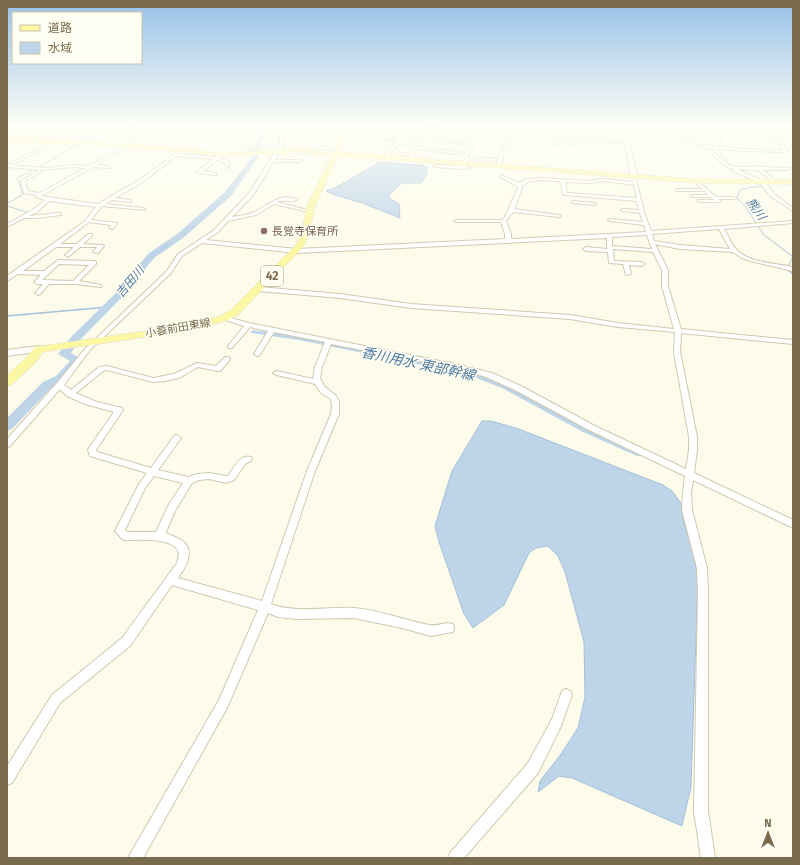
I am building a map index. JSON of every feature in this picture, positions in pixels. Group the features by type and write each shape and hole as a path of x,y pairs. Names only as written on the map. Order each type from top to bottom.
{"main road":[{"name":"小蓑前田東線","path":"45,348 194,327 224,318 235,312 259,290 297,250 304,235 309,211 330,167"},
{"path":"512,167 635,180 758,182 775,179 793,182"},
{"path":"8,380 45,348"}],"street":[{"path":"25,167 45,169 60,167"},
{"path":"49,172 37,171 26,181 26,192 39,194 88,167"},
{"path":"7,279 89,221 101,205 141,181 159,167"},
{"path":"205,167 199,172 215,174"},
{"path":"7,444 60,385 94,341 169,272 180,255 216,231 252,194 268,167"},
{"path":"633,167 642,212 649,228 654,247 665,270 665,286 668,304 678,330 677,352 693,437 687,510 702,568 701,810 708,858"},
{"path":"731,167 758,182 772,195 793,210"},
{"path":"758,167 768,176 775,179"},
{"path":"761,167 791,171"},
{"path":"763,171 791,171"},
{"path":"501,176 519,185 534,179 589,182 605,180 635,180"},
{"path":"26,181 37,179"},
{"path":"562,180 565,194 583,194 639,200"},
{"path":"696,181 712,193 718,201 700,202"},
{"path":"456,221 504,221 508,217 520,188 519,185"},
{"path":"678,190 712,193 734,198"},
{"path":"693,196 712,193"},
{"path":"39,194 39,197 47,200 143,208"},
{"path":"583,194 587,203"},
{"path":"111,199 129,202"},
{"path":"226,220 254,214 280,199 295,200"},
{"path":"7,226 39,207 47,200"},
{"path":"574,202 594,204"},
{"path":"274,203 309,211"},
{"path":"282,212 289,206"},
{"path":"511,208 559,213"},
{"path":"623,210 642,212"},
{"path":"21,217 37,218 59,214"},
{"path":"610,220 649,228 720,227 793,222"},
{"path":"89,221 115,224 111,228"},
{"path":"504,221 508,234 508,241"},
{"path":"622,222 627,235"},
{"path":"720,227 735,251"},
{"path":"202,241 297,250 585,238 627,235 649,228"},
{"path":"68,255 90,235"},
{"path":"608,236 611,262 642,264"},
{"path":"585,238 586,255"},
{"path":"54,245 101,246 96,252"},
{"path":"586,249 680,247 735,251 756,261 790,268"},
{"path":"76,282 94,263 58,262 37,282 76,282 99,286"},
{"path":"626,263 628,274"},
{"path":"16,272 45,274"},
{"path":"38,293 48,282"},
{"path":"259,290 340,296 411,306 570,317 618,325 793,342"},
{"path":"224,318 271,332 460,367 490,375 518,388 581,422 649,454 689,475 761,507 793,524"},
{"path":"230,347 248,325"},
{"path":"257,354 271,332"},
{"path":"135,858 222,704 265,607 301,497 335,414 338,403 334,397 321,388 317,382 316,374 328,343"},
{"path":"7,353 45,348"},
{"path":"70,394 101,369 107,368 153,380 161,380 182,374 197,366 218,369 227,359"},
{"path":"277,373 317,382"},
{"path":"60,385 70,394 88,404 119,410 92,450 94,454 152,472 189,481"},
{"path":"7,778 56,699 126,642 181,565 185,554 179,544 162,536 125,536 120,531 142,486 177,438"},
{"path":"162,536 161,532 171,509 189,481 198,477 209,476 226,480 231,478 243,461 248,460"},
{"path":"170,580 278,612 296,614 354,613 431,631 449,628"},
{"path":"455,858 533,768 557,722 566,695"}],"water":[{"path":"371,167 427,167 427,174 421,183 402,183 389,195 389,198 399,204 400,218 326,191 335,188"},
{"path":"482,421 491,421 516,428 663,485 672,491 681,503 683,520 692,546 698,577 691,787 682,826 572,778 559,776 538,792 540,781 561,754 578,728 585,697 584,642 565,572 558,556 548,546 536,548 529,553 504,605 473,628 464,614 439,542 435,526 452,471"}],"waterway":[{"name":"吉田川","path":"7,426 47,385 60,379 77,360 64,354 76,338 121,293 151,256 180,236 228,194 248,167"},
{"name":"熊川","path":"730,167 735,171"},
{"path":"7,204 23,194 17,178 35,169"},
{"name":"熊川","path":"757,182 761,186"},
{"name":"熊川","path":"761,186 766,191"},
{"name":"熊川","path":"761,186 741,189 737,198 745,206 763,234 793,257 787,269 788,270"},
{"path":"7,206 27,212 22,216"},
{"name":"熊川","path":"788,270 793,274"},
{"path":"7,316 108,307"},
{"name":"香川用水 東部幹線","path":"253,332 299,338 467,372 504,386 585,430 640,454"}],"place":[{"name":"長覚寺保育所","path":"264,231"}]}
